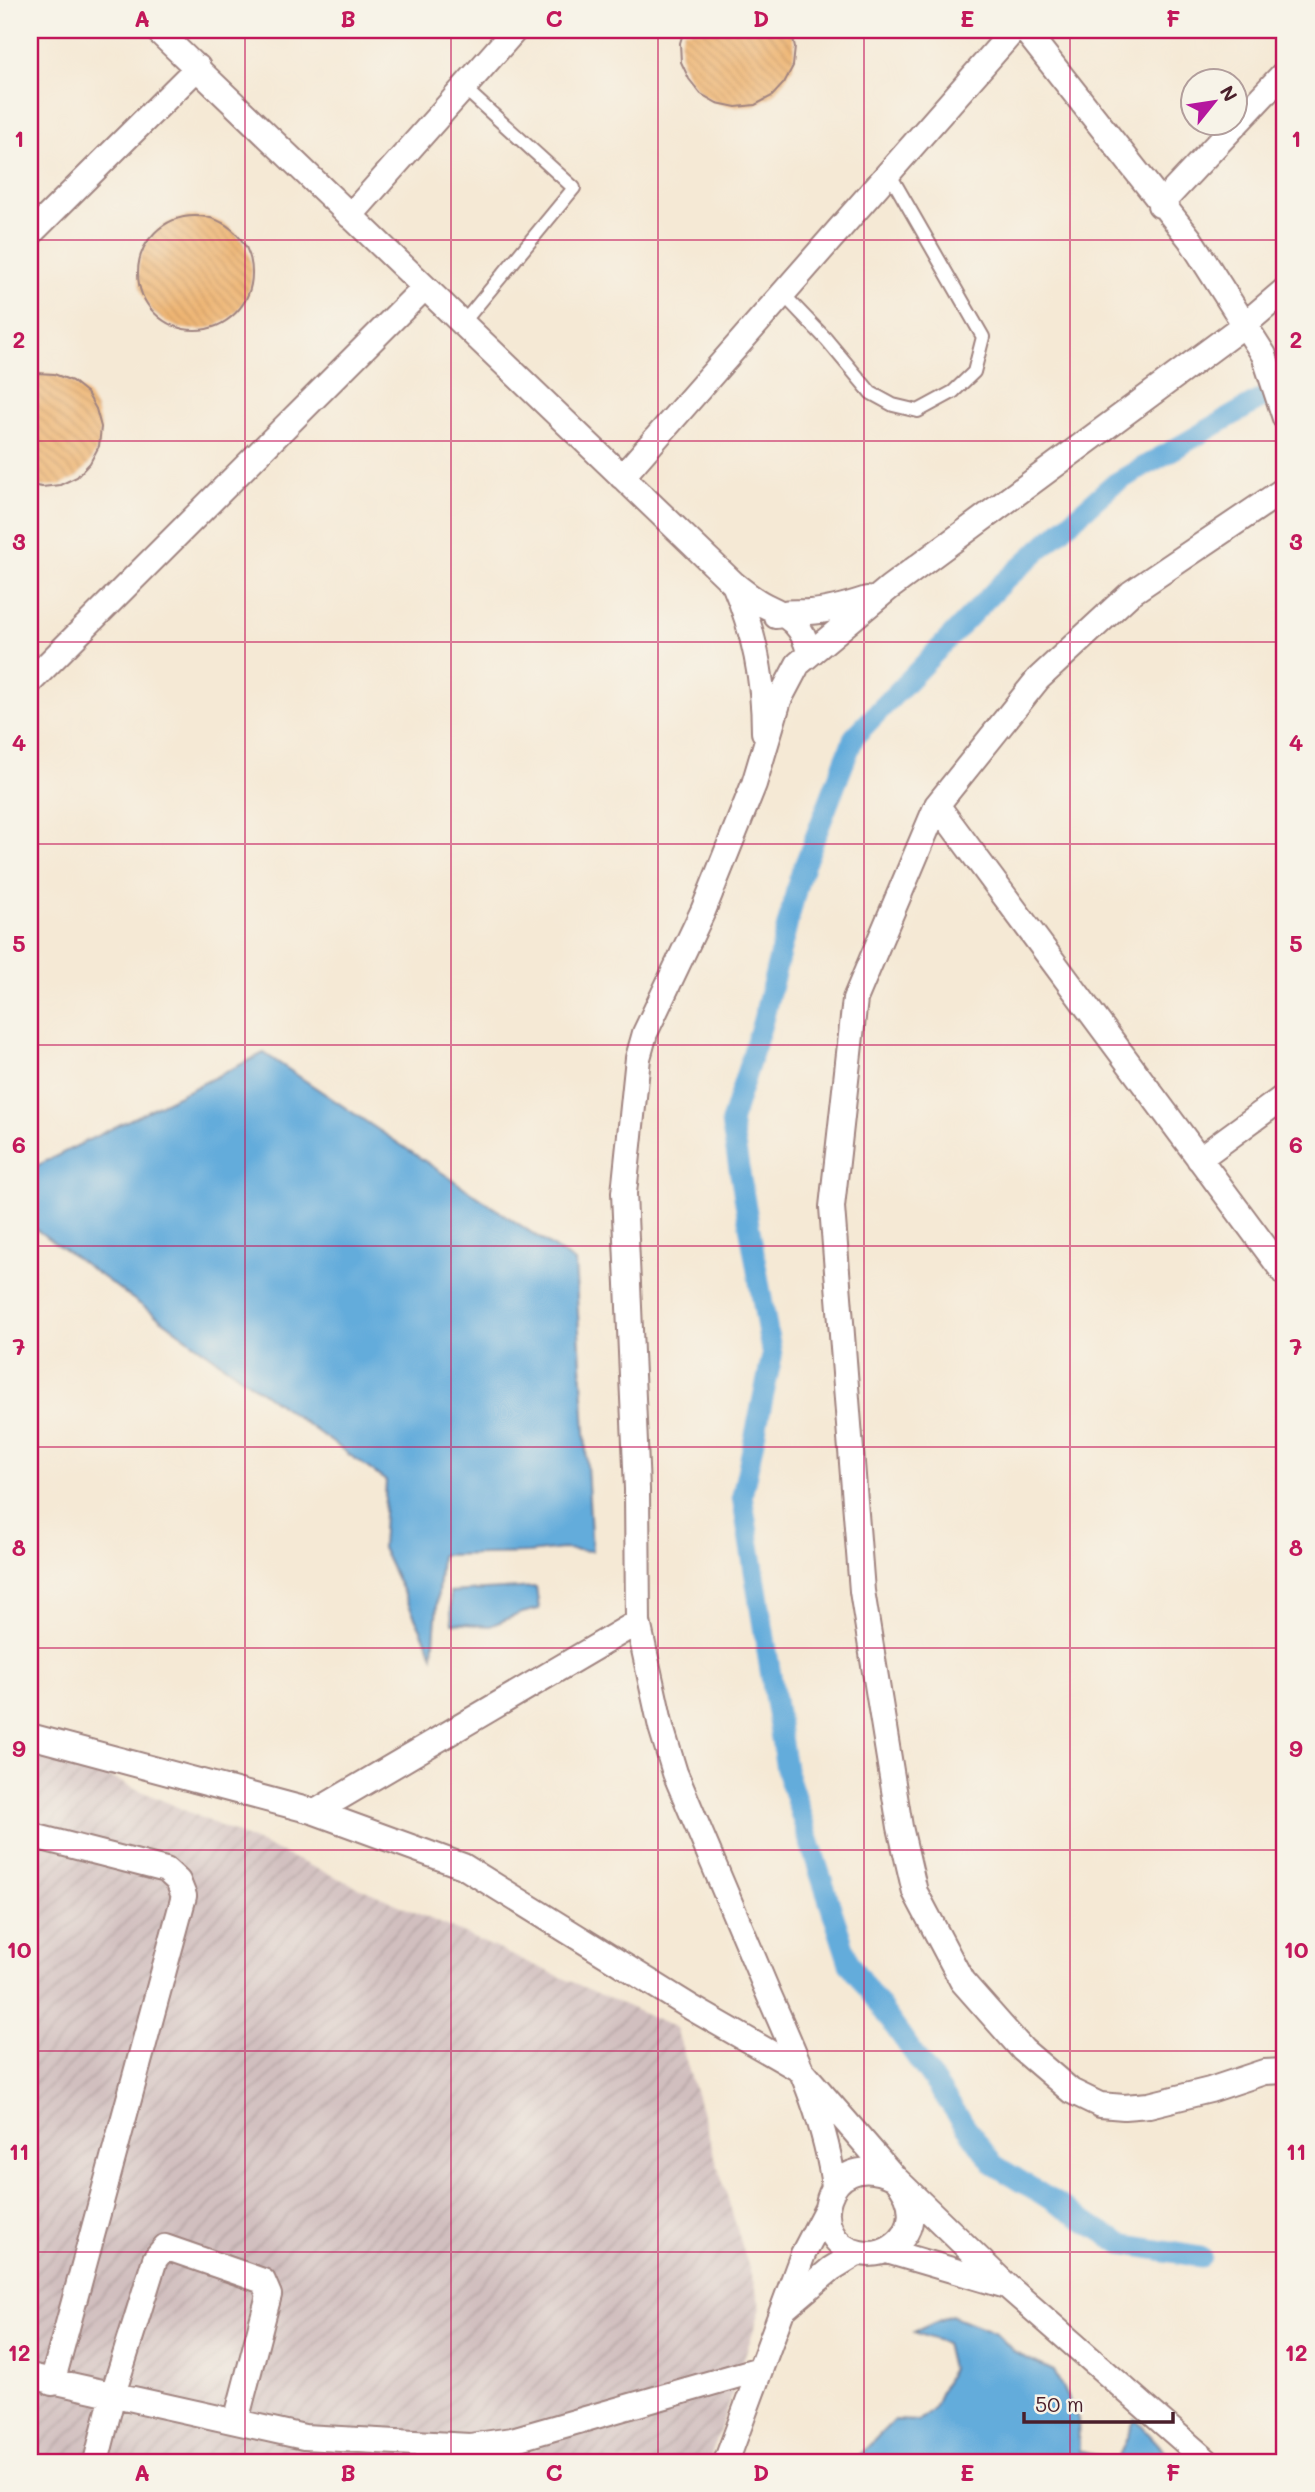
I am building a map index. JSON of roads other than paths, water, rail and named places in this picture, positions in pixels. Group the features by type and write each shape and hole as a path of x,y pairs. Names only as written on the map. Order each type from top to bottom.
{"street":[{"path":"157,30 734,584 765,606 782,612 838,608 889,588"},
{"path":"350,216 515,30"},
{"path":"622,477 1014,30"},
{"path":"1025,30 1160,205 1190,239 1264,355 1285,418"},
{"path":"30,234 198,67"},
{"path":"1160,205 1285,72"},
{"path":"30,682 424,288"},
{"path":"754,647 766,662 784,670 802,661 889,588 1244,325 1285,290"},
{"path":"1285,489 1121,601 1038,678 937,805 855,999 832,1207 862,1591 900,1827 915,1892 962,1981 1023,2050 1071,2091 1100,2105 1149,2105 1210,2090 1265,2072 1285,2071"},
{"path":"734,584 750,625 754,647 764,715 764,750"},
{"path":"754,647 764,626 782,612"},
{"path":"30,1736 315,1812 463,1866 692,2008 802,2071 905,2189 910,2202 911,2217 907,2231 899,2242 887,2251 872,2255 857,2253 841,2244 830,2228 832,2165 802,2071 675,1773 661,1727 638,1622 637,1489 624,1193 638,1058 645,1033 703,911 754,784 779,700 802,661 797,625 782,612"},
{"path":"937,805 1285,1274"},
{"path":"1199,1159 1285,1096"},
{"path":"315,1812 638,1622"},
{"path":"31,1842 166,1871 178,1881 184,1896 41,2379 304,2437 470,2446 491,2444 760,2369"},
{"path":"726,2462 803,2254 830,2198 846,2175 862,2169 879,2171 895,2178 1007,2286 1208,2462"},
{"path":"96,2462 113,2394 155,2259 165,2247 263,2281 269,2295 236,2421"},
{"path":"887,2251 1007,2286"},
{"path":"781,2311 831,2269 857,2253"}],"lane":[{"path":"462,324 574,188 464,88"},
{"path":"782,294 826,339 870,393 893,405 918,411 953,392 974,372 983,337 889,173"}],"water":[{"path":"264,1053 575,1262 592,1551 562,1549 528,1553 441,1555 433,1655 382,1548 386,1481 30,1225 30,1169"},
{"path":"536,1587 539,1609 490,1626 452,1623 450,1592"},
{"path":"951,2315 996,2333 1015,2353 1054,2371 1078,2419 1079,2451 1117,2461 1135,2419 1175,2462 853,2462 894,2420 919,2421 934,2407 951,2369 945,2343 914,2332"}],"waterway":[{"path":"1201,2257 1122,2244 993,2164 849,1963 786,1769 742,1496 772,1356 731,1122 762,1024 799,879 854,737 1001,584 1112,485 1285,385"}]}
